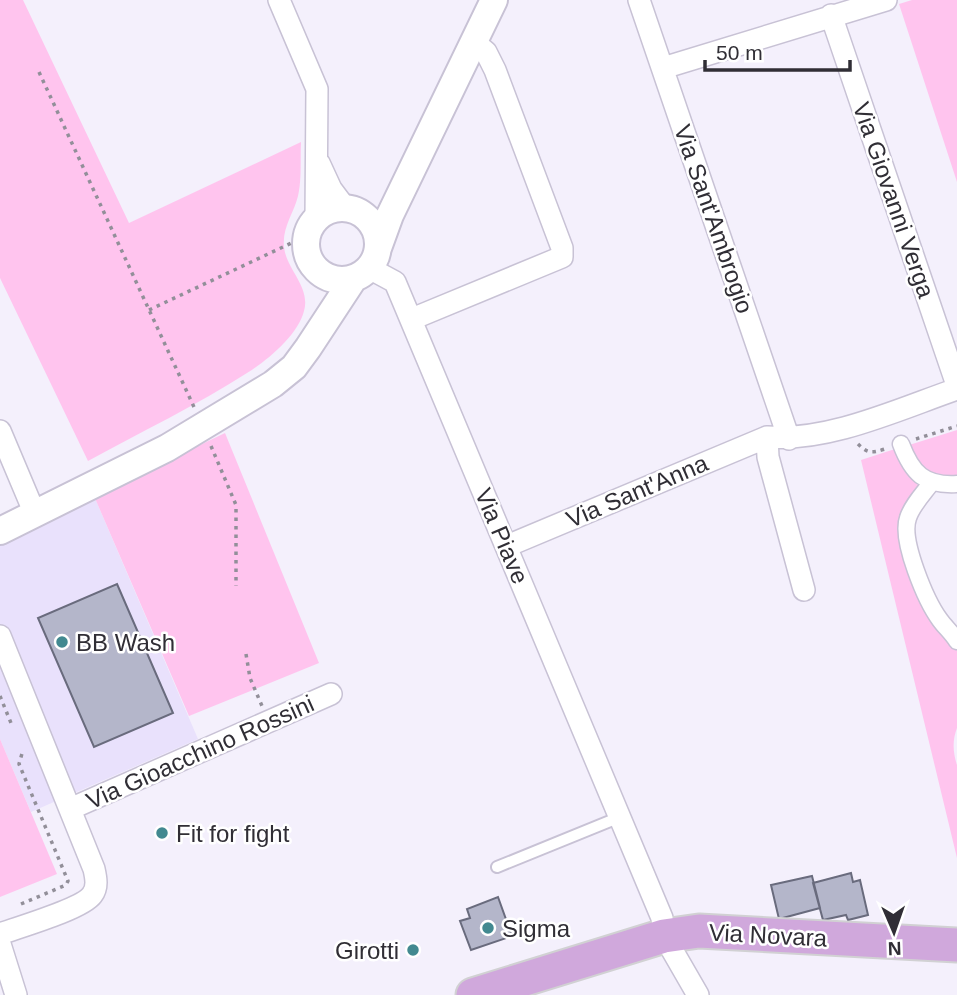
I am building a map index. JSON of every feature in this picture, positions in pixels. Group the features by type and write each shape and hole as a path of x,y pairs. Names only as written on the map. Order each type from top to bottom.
{"main road":[{"name":"Via Novara","path":"473,995 664,936 699,931 957,946"}],"street":[{"path":"279,0 317,89 317,154 306,250 309,260 322,275 337,280 367,265 377,235 370,222 351,210 331,189 317,154"},
{"path":"0,531 167,448 273,384 294,367 367,265 494,0"},
{"name":"Via Sant'Ambrogio","path":"639,0 789,439"},
{"path":"663,68 886,0"},
{"name":"Via Giovanni Verga","path":"831,16 957,387"},
{"path":"412,319 562,257 562,248 495,71 486,52 474,42"},
{"path":"308,223 334,209 351,210 386,200 405,184"},
{"name":"Via Piave","path":"367,265 395,282 412,319 662,918 664,936 698,995"},
{"path":"322,275 323,324"},
{"name":"Via Sant'Anna","path":"507,546 767,437 789,439 824,434 957,387"},
{"path":"0,431 34,514"},
{"path":"767,437 768,457 804,590"},
{"path":"901,443 911,467 924,480 941,485 957,484"},
{"path":"932,482 909,515 906,526 914,563 927,597 939,619 954,633"},
{"name":"Via Gioacchino Rossini","path":"0,636 96,879 96,888 86,901 0,934"},
{"name":"Via Gioacchino Rossini","path":"70,809 331,694"},
{"path":"0,944 16,995"}],"lane":[{"path":"497,867 620,817"}],"path":[{"path":"39,72 203,427 236,506 236,586"},
{"path":"149,310 300,239 308,223"},
{"path":"851,440 856,441 866,452 872,453 957,426"},
{"path":"246,654 254,690 269,720"},
{"path":"0,696 14,729"},
{"path":"12,907 66,885 68,881 19,764 23,751 18,740"}],"shaded area":[{"path":"0,0 23,0 129,223 301,142 299,189 284,240 286,255 304,294 304,311 296,329 273,354 247,373 88,461 0,278"},
{"path":"912,0 957,0 957,182 899,4"},
{"path":"957,430 957,479 927,473 906,446"},
{"path":"225,433 319,663 189,716 94,496"},
{"path":"895,449 919,487 901,520 957,648 957,728 954,747 957,765 957,858 861,460"},
{"path":"94,496 198,739 31,812 0,739 0,535"},
{"path":"0,739 57,874 0,897"}],"building":[{"path":"117,584 173,713 94,747 38,618"},
{"path":"851,873 853,882 860,880 868,915 848,920 846,915 823,920 813,883"},
{"path":"812,876 820,908 779,919 771,885"},
{"path":"498,897 512,936 471,950 460,921 470,918 467,909"}],"place":[{"name":"BB Wash","path":"62,642"},
{"name":"Fit for fight","path":"162,833"},
{"name":"Sigma","path":"488,928"},
{"name":"Girotti","path":"413,950"}]}
